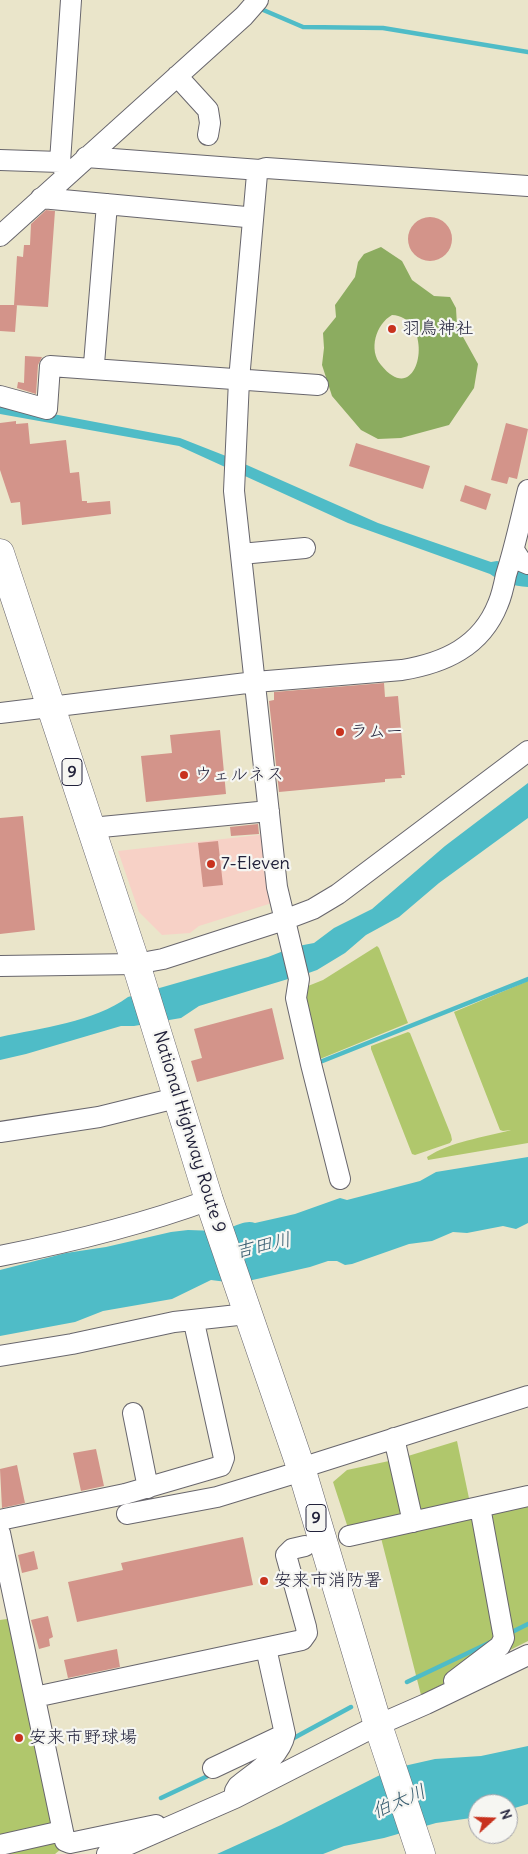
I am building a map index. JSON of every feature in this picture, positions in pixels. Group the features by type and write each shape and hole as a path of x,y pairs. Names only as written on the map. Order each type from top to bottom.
{"highway":[{"name":"National Highway Route 9","path":"0,553 156,1026 176,1098 211,1205 239,1316 301,1468 379,1728 421,1854"}],"street":[{"path":"64,169 70,0"},
{"path":"0,236 41,198 64,169 86,158 244,16 258,0"},
{"path":"177,76 208,110 210,118 208,135"},
{"path":"86,158 528,186"},
{"path":"0,160 64,169"},
{"path":"260,170 257,174 239,380 234,491 277,887 299,976 296,998 340,1179"},
{"path":"41,198 246,217"},
{"path":"94,364 107,204"},
{"path":"0,396 48,409 50,366 318,385"},
{"path":"0,713 256,682 402,670 452,656 474,639 490,620 497,606 514,566 528,490"},
{"path":"241,554 304,548"},
{"path":"0,966 136,964 163,959 284,920 312,909 338,894 528,751"},
{"path":"91,828 269,811"},
{"path":"0,1132 99,1117 176,1098"},
{"path":"0,1256 55,1246 211,1205"},
{"path":"150,1327 156,1331 195,1327 239,1316"},
{"path":"0,1356 72,1344 174,1322 239,1316"},
{"path":"0,1520 148,1488 218,1468 224,1462 208,1380 195,1327"},
{"path":"126,1511 217,1497 301,1468 528,1396"},
{"path":"133,1413 148,1488"},
{"path":"394,1438 413,1522"},
{"path":"349,1536 528,1496"},
{"path":"426,1704 433,1694 500,1646 504,1638 480,1507"},
{"path":"0,1533 8,1615 34,1697 65,1841 70,1843 188,1819"},
{"path":"34,1697 302,1640 307,1633 286,1555 292,1549 305,1546"},
{"path":"235,1798 235,1789 275,1754 283,1741 284,1734 266,1648"},
{"path":"108,1854 235,1798 528,1655"},
{"path":"213,1768 284,1734"},
{"path":"0,1845 62,1830"}],"shaded area":[{"path":"267,834 275,902 199,926 190,933 162,935 139,912 118,851"}],"green space":[{"path":"381,247 402,261 412,280 434,296 450,297 456,308 457,326 478,364 474,388 449,425 401,438 378,439 361,430 332,396 322,365 323,333 336,317 335,305 355,277 358,262 364,254","holes":["392,315 406,320 415,330 419,344 418,359 413,371 406,378 395,377 377,359 375,352 376,338 382,324"]},
{"path":"377,946 408,1023 315,1061 303,988 323,980"},
{"path":"528,981 528,1143 428,1160 427,1157 447,1147 511,1130 500,1130 454,1012"},
{"path":"408,1032 452,1140 450,1143 415,1155 412,1154 371,1049 371,1046"},
{"path":"457,1441 470,1503 419,1511 408,1456"},
{"path":"389,1461 404,1514 348,1528 333,1482 347,1470"},
{"path":"528,1501 528,1641 421,1695 380,1534"},
{"name":"安来市野球場","path":"7,1619 16,1627 61,1849 55,1854 0,1854 0,1620"}],"water":[{"path":"0,404 180,438 231,458 378,523 491,562 497,561 528,570 528,587 508,584 490,574 348,523 179,446 0,414"},
{"path":"528,783 528,818 439,883 399,917 366,935 345,953 317,970 300,976 293,947 314,943 334,928 372,909 445,846"},
{"path":"291,948 298,976 199,1006 181,1018 134,1026 121,1026 0,1060 0,1037 67,1023 99,1013 128,997 268,957"},
{"name":"吉田川","path":"528,1157 528,1223 516,1229 503,1226 467,1233 453,1232 432,1241 409,1244 352,1264 345,1265 337,1261 328,1261 248,1281 232,1227 295,1214 340,1198 347,1200 420,1181 436,1172"},
{"path":"188,1230 217,1231 235,1283 211,1280 172,1299 103,1311 75,1322 0,1336 0,1270 66,1253 106,1247"},
{"name":"伯太川","path":"528,1746 528,1804 518,1807 518,1794 468,1794 468,1818 436,1823 384,1838 344,1846 323,1854 217,1854 281,1825 378,1776 404,1766 435,1759 481,1756"}],"building":[{"path":"46,210 55,211 48,307 14,305 17,256 23,257 24,245 30,245 31,224"},
{"path":"426,217 434,217 446,223 452,239 446,255 434,261 426,261 414,255 408,243 408,235 414,223"},
{"path":"0,305 17,305 15,332 0,331"},
{"path":"25,356 42,357 38,365 36,394 17,388 18,382 24,383"},
{"path":"16,421 16,424 28,423 30,444 66,440 70,473 79,472 82,501 87,501 87,503 110,501 111,514 22,525 20,502 11,503 0,470 0,423"},
{"path":"506,423 528,429 517,479 509,477 507,484 491,480"},
{"path":"356,443 430,466 423,489 349,466"},
{"path":"465,485 491,494 486,510 460,501"},
{"path":"384,683 385,697 398,696 405,775 401,775 402,778 385,779 385,782 279,792 269,701 274,700 274,692"},
{"name":"ウェルネス","path":"220,730 226,794 146,802 141,756 172,753 170,735"},
{"path":"23,816 35,930 0,934 0,818"},
{"path":"258,824 259,834 231,836 230,827"},
{"name":"7-Eleven","path":"218,841 223,885 203,887 198,843"},
{"path":"272,1008 284,1059 197,1082 191,1061 202,1058 194,1029"},
{"path":"96,1449 104,1486 81,1491 73,1453"},
{"path":"17,1465 25,1503 2,1508 0,1469"},
{"path":"243,1537 253,1585 77,1622 68,1582 123,1570 121,1563"},
{"path":"34,1551 38,1569 22,1573 18,1555"},
{"path":"48,1616 53,1637 49,1639 50,1646 39,1649 31,1620"},
{"path":"117,1649 120,1667 68,1678 64,1660"}],"waterway":[{"path":"261,9 303,27 383,28 528,52"},
{"path":"315,1064 528,979"},
{"path":"512,1632 528,1624"},
{"path":"407,1682 491,1642"},
{"path":"292,1739 351,1707"},
{"path":"161,1798 212,1774"}],"place":[{"name":"羽鳥神社","path":"392,329"},
{"name":"ラムー","path":"340,732"},
{"name":"ウェルネス","path":"184,775"},
{"name":"7-Eleven","path":"211,864"},
{"name":"安来市消防署","path":"264,1581"},
{"name":"安来市野球場","path":"19,1738"}]}
